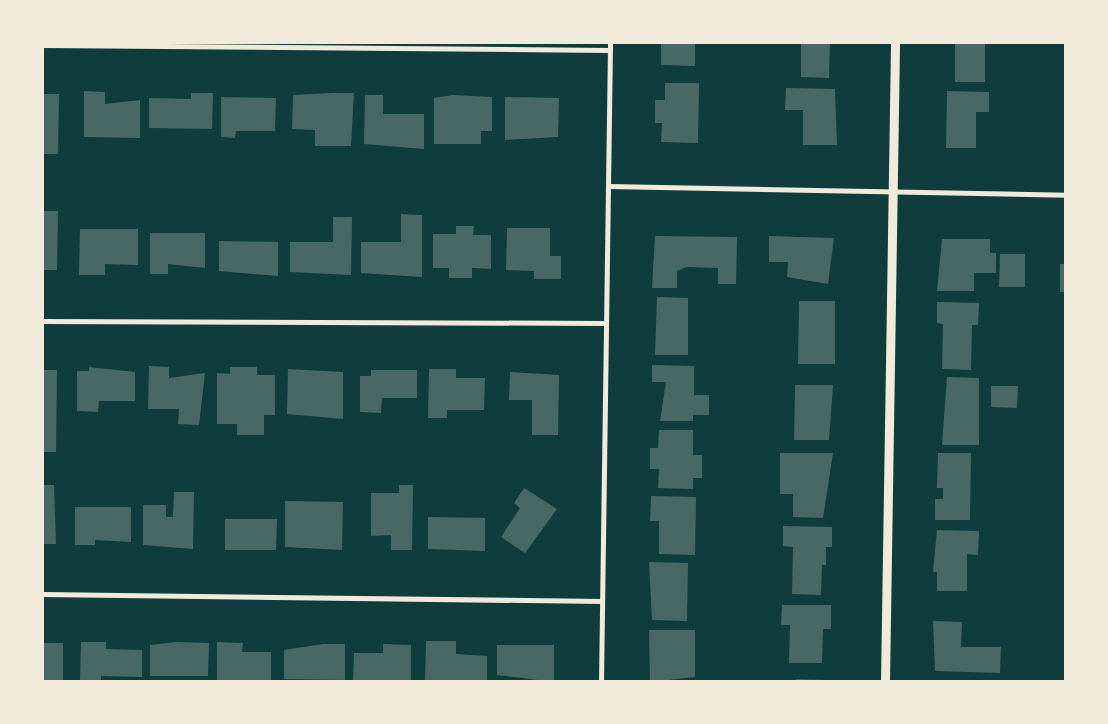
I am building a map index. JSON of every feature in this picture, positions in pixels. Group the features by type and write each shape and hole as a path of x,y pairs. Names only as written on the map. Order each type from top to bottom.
{"street":[{"path":"600,682 610,42"},
{"path":"885,682 895,42"},
{"path":"42,44 610,50"},
{"path":"608,186 1066,195"},
{"path":"42,321 606,323"},
{"path":"42,594 602,600"}],"building":[{"path":"661,42 695,42 695,66 661,65"},
{"path":"801,42 830,42 829,78 801,77"},
{"path":"955,42 985,42 985,82 955,82"},
{"path":"665,83 699,83 698,143 661,142 662,123 655,123 655,100 665,100"},
{"path":"786,88 835,89 837,145 803,145 803,110 785,110"},
{"path":"84,91 105,92 105,104 140,100 140,138 84,137"},
{"path":"947,91 989,92 989,112 976,112 976,148 946,148"},
{"path":"191,93 213,93 212,129 149,128 149,98 191,99"},
{"path":"354,93 351,146 315,146 315,130 292,129 293,95"},
{"path":"42,94 59,94 58,154 42,154"},
{"path":"365,95 383,95 383,114 424,114 424,149 364,144"},
{"path":"453,95 492,97 492,131 481,131 481,144 434,144 434,98"},
{"path":"221,97 276,98 275,131 236,131 235,138 221,137"},
{"path":"505,97 559,98 558,137 505,140"},
{"path":"42,211 58,211 57,270 42,270"},
{"path":"401,214 422,215 422,277 361,273 361,242 401,242"},
{"path":"333,217 352,217 351,275 290,272 290,242 333,242"},
{"path":"456,226 474,226 473,235 491,235 491,269 472,268 472,278 449,278 449,268 433,268 433,234 456,234"},
{"path":"507,228 550,228 550,256 561,256 561,279 534,279 534,271 506,270"},
{"path":"80,229 138,229 138,265 105,264 105,275 79,275"},
{"path":"150,233 205,233 205,268 168,264 168,274 150,274"},
{"path":"655,236 737,237 736,284 718,284 718,268 686,267 677,271 677,288 652,288"},
{"path":"769,236 834,238 828,284 787,277 788,262 769,262"},
{"path":"942,239 990,239 990,253 996,253 996,273 974,273 974,291 937,291"},
{"path":"219,241 278,242 278,276 219,271"},
{"path":"1000,254 1025,254 1025,287 999,287"},
{"path":"1060,264 1066,264 1066,292 1060,292"},
{"path":"657,297 688,298 688,355 655,355"},
{"path":"799,301 835,301 835,364 798,364"},
{"path":"937,302 979,303 978,325 972,325 971,370 942,369 943,324 937,323"},
{"path":"652,365 694,366 694,395 709,395 709,415 693,415 693,421 660,421 666,382 652,382"},
{"path":"149,366 169,367 169,378 205,373 199,425 178,424 179,409 148,409"},
{"path":"89,367 135,372 135,401 99,401 98,412 77,411 77,371 89,371"},
{"path":"230,367 257,367 257,375 275,375 275,415 264,415 264,435 237,435 237,424 217,424 217,373 230,374"},
{"path":"288,369 343,372 343,419 287,414"},
{"path":"429,369 456,369 456,378 485,378 484,410 447,410 447,418 428,418"},
{"path":"42,370 57,370 56,452 42,452"},
{"path":"371,370 417,370 417,398 382,398 381,413 360,412 360,376 371,376"},
{"path":"510,372 559,375 558,435 532,435 532,400 509,400"},
{"path":"947,377 979,378 979,445 942,445"},
{"path":"795,385 833,385 829,440 794,440"},
{"path":"991,386 1018,386 1017,408 991,407"},
{"path":"659,430 693,430 693,455 702,455 702,478 693,478 693,489 658,488 659,469 650,469 650,448 658,448"},
{"path":"780,453 833,453 823,518 793,517 793,494 780,494"},
{"path":"938,453 971,453 970,520 935,520 935,499 943,499 943,488 937,488"},
{"path":"42,485 54,485 56,544 42,544"},
{"path":"399,485 413,485 412,550 391,550 391,535 371,536 371,493 399,493"},
{"path":"524,488 557,509 525,553 501,537 520,508 514,503"},
{"path":"174,492 194,492 193,549 143,545 143,505 166,505 166,517 173,517"},
{"path":"651,496 696,497 695,555 659,554 659,521 650,521"},
{"path":"285,501 343,502 342,550 285,547"},
{"path":"75,507 131,507 131,542 95,540 95,545 75,545"},
{"path":"428,517 485,518 485,551 428,549"},
{"path":"225,519 277,519 276,550 225,550"},
{"path":"783,526 832,527 832,547 826,547 826,565 822,565 821,595 792,594 793,547 783,546"},
{"path":"937,530 979,531 978,555 967,554 967,591 937,591 937,572 933,572"},
{"path":"649,562 688,563 687,621 652,620"},
{"path":"782,605 831,605 831,629 823,629 822,663 789,663 790,625 781,625"},
{"path":"933,621 962,622 961,647 1001,647 1000,673 935,671"},
{"path":"649,630 695,630 695,677 650,682"},
{"path":"426,641 456,641 456,654 487,656 487,682 425,682"},
{"path":"81,642 106,642 106,649 142,650 142,677 101,676 101,682 80,682"},
{"path":"176,642 209,643 208,676 150,676 150,645"},
{"path":"217,642 243,643 242,652 271,652 271,680 217,682"},
{"path":"42,643 63,643 63,682 42,682"},
{"path":"323,644 345,644 345,680 284,679 284,650"},
{"path":"383,644 411,645 411,681 353,682 354,653 383,653"},
{"path":"497,645 554,645 554,682 497,675"},
{"path":"796,679 825,680 825,682 796,682"}]}
